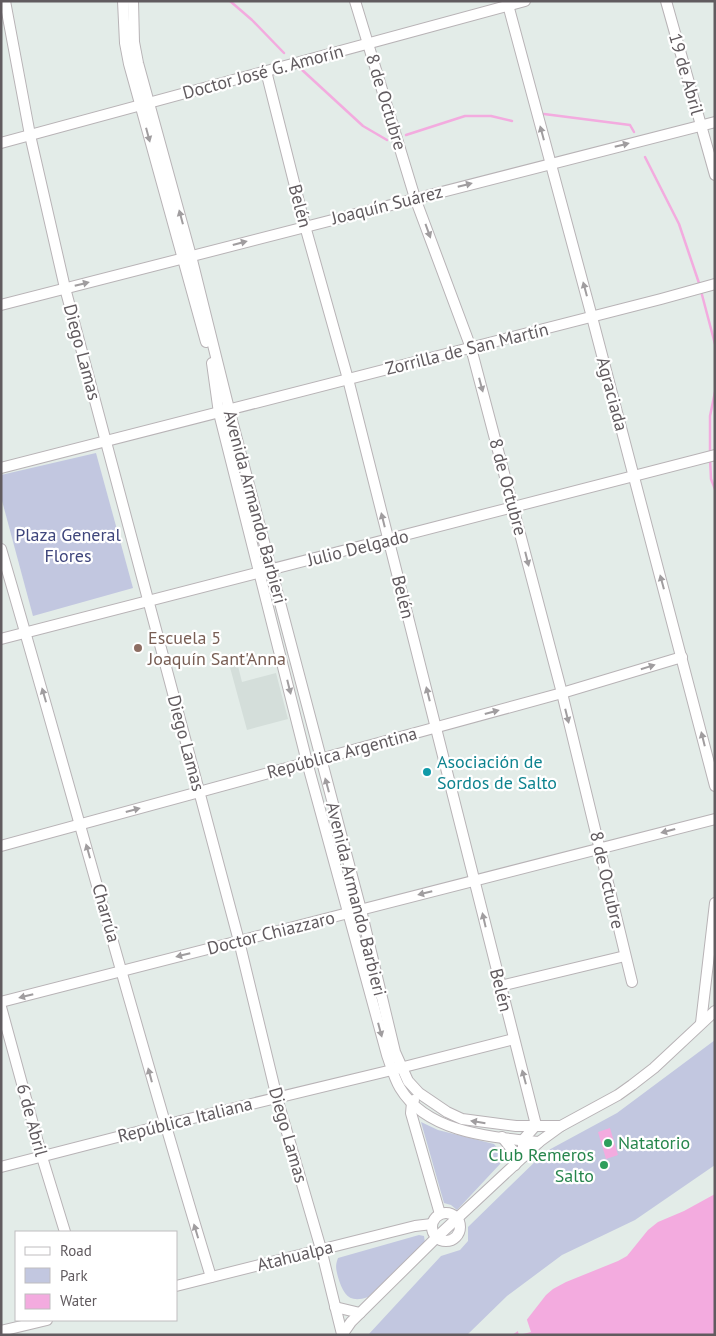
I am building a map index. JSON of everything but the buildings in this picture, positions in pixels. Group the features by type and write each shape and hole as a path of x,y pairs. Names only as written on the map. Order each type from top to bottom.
{"street":[{"name":"Diego Lamas","path":"5,1 30,135 65,288 239,941 277,1098 321,1249 342,1335"},
{"name":"Avenida Armando Barbieri","path":"123,1 125,43 129,64 144,104 187,257 260,572 307,762 387,1055 419,1093 447,1112 462,1119 516,1126 561,1126"},
{"name":"Avenida Armando Barbieri","path":"133,1 134,42 144,104"},
{"name":"8 de Octubre","path":"355,1 415,198 471,348 562,693 632,982"},
{"name":"Doctor José G. Amorín","path":"1,143 368,44 508,4 525,1"},
{"name":"19 de Abril","path":"666,1 715,175"},
{"name":"Agraciada","path":"508,4 715,786"},
{"name":"Belén","path":"266,71 305,226 348,379 536,1125"},
{"name":"Joaquín Suárez","path":"1,305 715,122"},
{"name":"Zorrilla de San Martín","path":"1,468 714,284"},
{"name":"Avenida Armando Barbieri","path":"224,411 272,570 361,910 395,1052 400,1088 412,1103 432,1118 457,1129 539,1142"},
{"name":"Julio Delgado","path":"1,639 715,455"},
{"name":"Charrúa","path":"1,549 81,824 164,1125 211,1278"},
{"name":"República Argentina","path":"1,846 562,693 682,657"},
{"name":"Doctor Chiazzaro","path":"1,1002 715,819"},
{"path":"701,1023 715,903"},
{"path":"500,986 625,956"},
{"name":"6 de Abril","path":"1,1007 42,1157 65,1231"},
{"path":"458,1219 539,1142 561,1126 618,1095 632,1085 654,1068 715,1011"},
{"name":"República Italiana","path":"1,1167 514,1039"},
{"path":"419,1093 412,1103 411,1113 440,1214"},
{"path":"523,1157 522,1140 536,1125"},
{"path":"502,1137 514,1152 515,1165"},
{"path":"440,1214 452,1214 458,1219 460,1228 456,1236 449,1240 437,1237 433,1232 432,1224 440,1214"},
{"name":"Atahualpa","path":"178,1286 415,1226 432,1224"},
{"path":"342,1335 360,1313 437,1237"},
{"path":"335,1307 360,1313"},
{"path":"1,1331 42,1321"}],"shaded area":[{"path":"236,658 242,682 276,673 288,719 247,730 228,660"}],"green space":[{"name":"Plaza General Flores","path":"96,453 133,588 33,616 1,497 1,475"},
{"path":"715,1040 715,1165 635,1220 562,1255 507,1296 467,1335 368,1335 441,1256 460,1250 468,1241 468,1227 545,1152 617,1113"},
{"path":"421,1122 438,1130 494,1144 503,1158 500,1164 457,1210 451,1205 444,1203"},
{"path":"419,1235 424,1236 425,1243 368,1297 356,1299 351,1298 345,1293 337,1272 338,1258"}],"water":[{"name":"Natatorio","path":"610,1128 618,1155 606,1159 598,1132"},
{"path":"715,1194 715,1335 512,1335 518,1331 546,1295 553,1289 627,1256 648,1230 658,1222 684,1211"}],"pier":[{"path":"526,1317 531,1332 519,1335 517,1328"}],"waterway":[{"path":"230,1 252,20 284,53"},
{"path":"300,68 363,126 387,140"},
{"path":"544,114 630,125 634,132"},
{"path":"406,135 465,116 491,116 512,121"},
{"path":"645,157 679,224 700,286"},
{"path":"701,291 715,344"},
{"path":"710,453 710,416 715,392"},
{"path":"710,458 711,479 715,489"}],"place":[{"name":"Escuela 5 Joaquín Sant'Anna","path":"138,648"},
{"name":"Asociación de Sordos de Salto","path":"427,772"},
{"name":"Natatorio","path":"608,1143"},
{"name":"Club Remeros Salto","path":"604,1165"}]}
